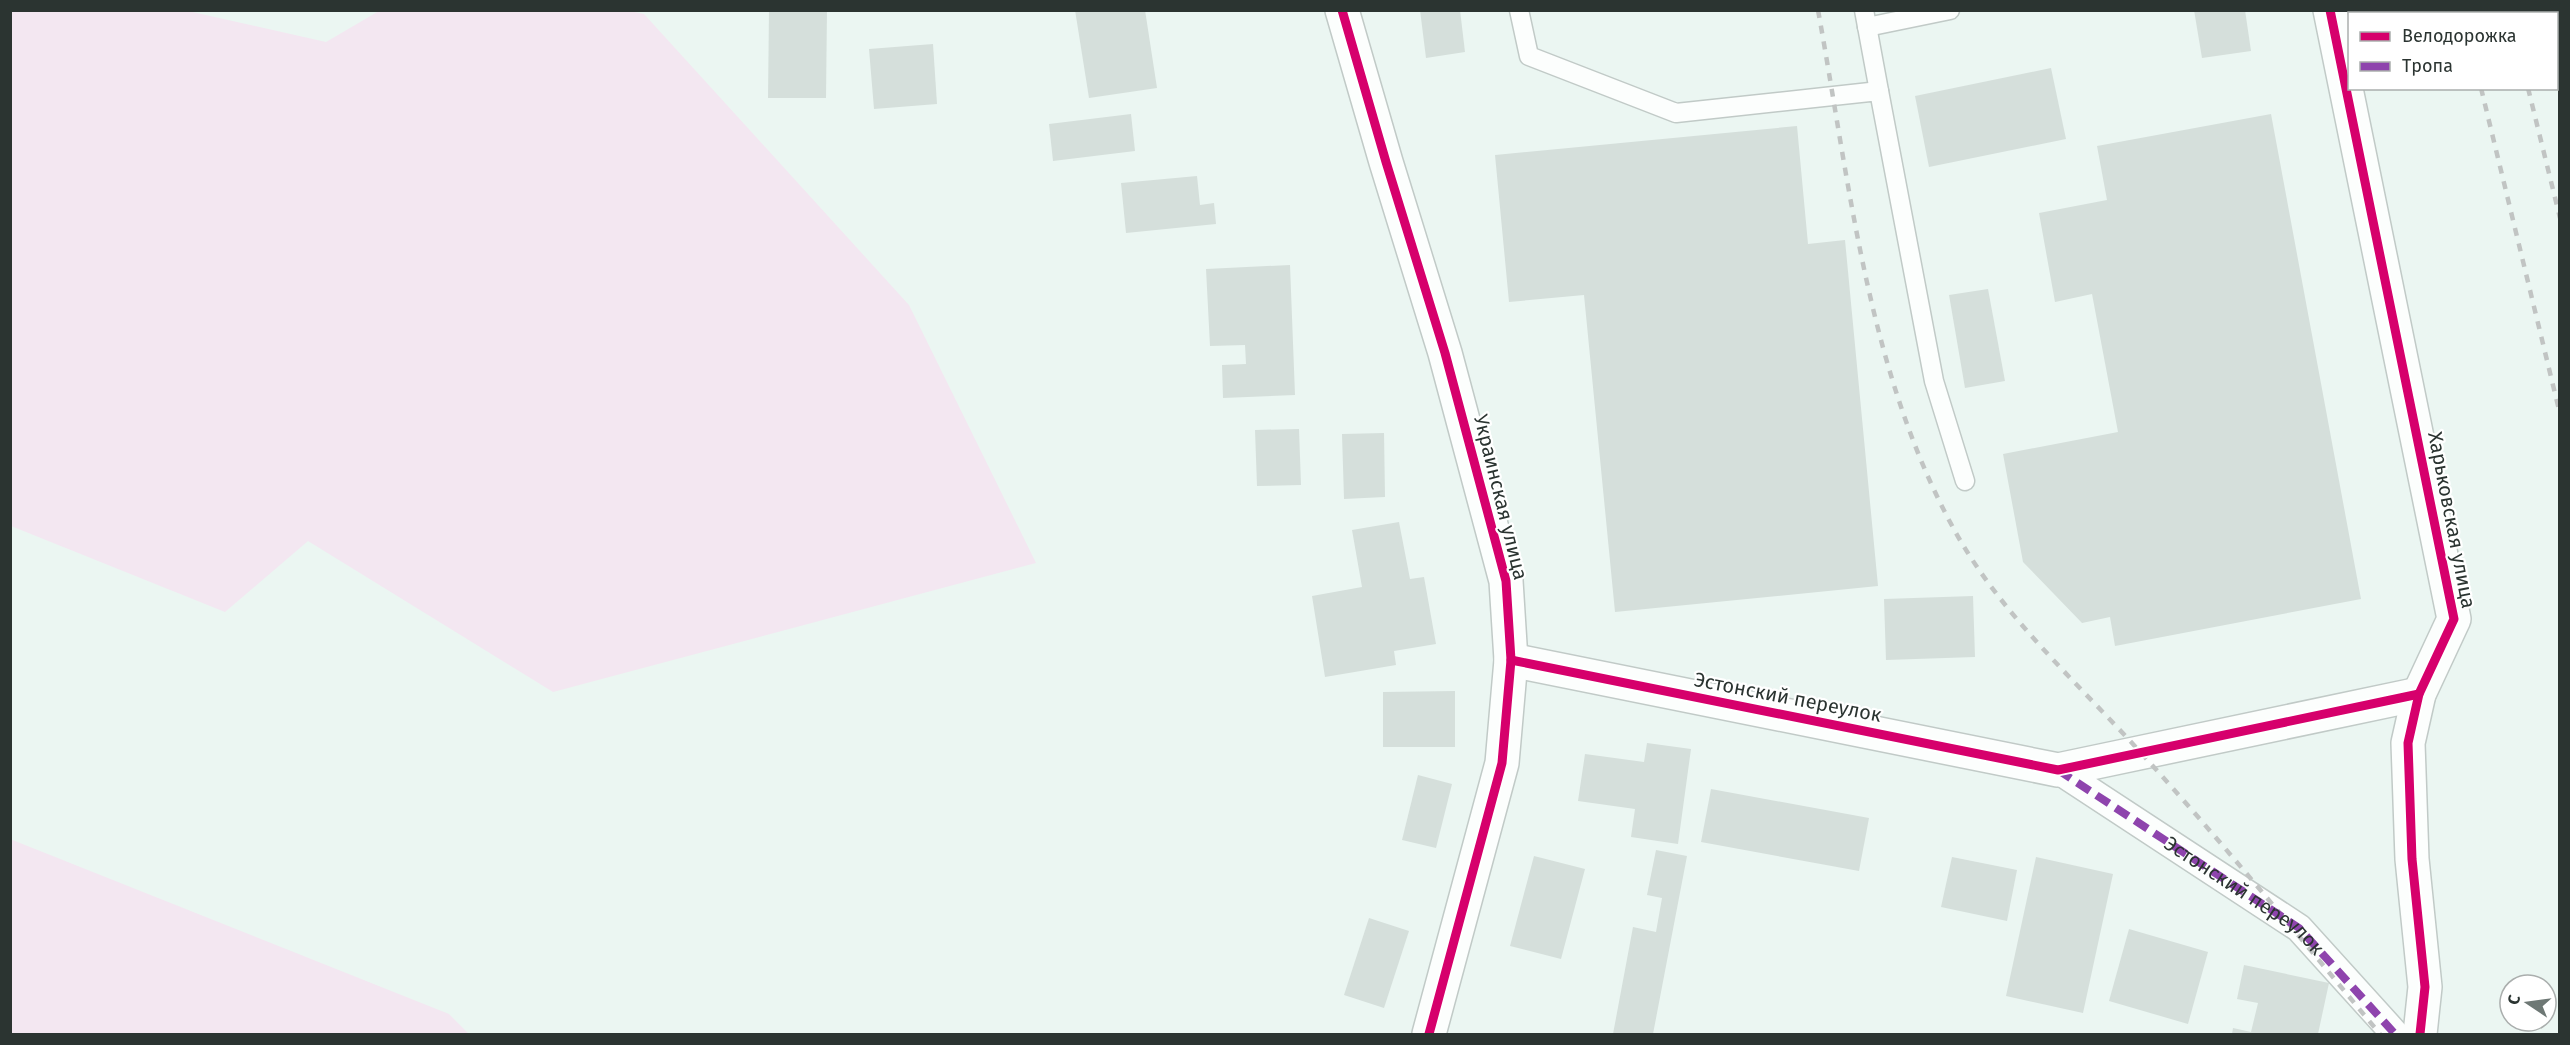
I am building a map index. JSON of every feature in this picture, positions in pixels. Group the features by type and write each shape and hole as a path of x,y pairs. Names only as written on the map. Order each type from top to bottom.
{"street":[{"name":"Украинская улица","path":"1342,10 1445,353 1506,581 1510,660 1502,764 1429,1035"},
{"name":"Харьковская улица","path":"2330,10 2454,618 2420,694 2408,743 2412,858 2424,987 2420,1035"},
{"name":"Эстонский переулок","path":"1510,660 2058,770 2300,928 2395,1035"},
{"path":"2058,770 2420,694"}],"lane":[{"path":"1519,10 1529,56 1676,113 1879,91"},
{"path":"1950,10 1866,19 1934,381 1965,482"}],"shaded area":[{"path":"11,11 188,11 326,42 379,11 630,11 644,14 909,305 1036,563 553,692 308,541 225,612 11,526"},
{"path":"10,839 449,1014 469,1034 11,1034"}],"building":[{"path":"769,10 827,10 826,98 768,98"},
{"path":"1075,10 1145,10 1157,88 1089,98"},
{"path":"1420,10 1460,10 1465,52 1426,58"},
{"path":"2194,10 2245,10 2251,51 2202,58"},
{"path":"933,44 937,104 874,109 869,49"},
{"path":"2051,68 2066,139 1929,167 1915,96"},
{"path":"1131,114 1135,151 1053,161 1049,124"},
{"path":"2271,114 2361,599 2115,646 2110,617 2082,623 2023,562 2003,454 2118,432 2092,294 2055,302 2039,213 2107,200 2097,146"},
{"path":"1797,126 1808,244 1845,240 1878,586 1615,612 1584,295 1509,302 1495,155"},
{"path":"1197,176 1200,205 1214,203 1216,224 1126,233 1121,183"},
{"path":"1290,265 1295,395 1223,398 1222,365 1246,364 1245,345 1210,346 1206,269"},
{"path":"1988,289 2005,381 1965,388 1949,295"},
{"path":"1299,429 1301,485 1257,486 1255,430"},
{"path":"1384,433 1385,497 1344,499 1342,434"},
{"path":"1399,522 1410,579 1424,577 1436,644 1394,651 1396,665 1325,677 1312,596 1362,587 1352,530"},
{"path":"1973,596 1975,657 1886,660 1884,599"},
{"path":"1455,691 1455,747 1383,747 1383,692"},
{"path":"1647,743 1691,749 1678,844 1631,837 1635,809 1578,801 1585,754 1644,762"},
{"path":"1418,775 1452,784 1436,848 1402,840"},
{"path":"1711,789 1869,818 1859,871 1701,842"},
{"path":"1656,850 1687,856 1653,1034 1613,1034 1633,927 1656,932 1662,898 1647,895"},
{"path":"1534,856 1585,869 1561,959 1510,946"},
{"path":"1952,857 2017,870 2007,921 1941,907"},
{"path":"2036,857 2113,874 2083,1013 2006,996"},
{"path":"1369,918 1409,931 1384,1008 1344,995"},
{"path":"2129,929 2208,952 2188,1024 2109,1001"},
{"path":"2244,965 2329,983 2318,1034 2232,1034 2233,1028 2251,1032 2258,1003 2237,999"}],"railway":[{"path":"1818,10 1853,211 1882,344 1902,409 1926,472 1956,533 1975,564 2019,621 2203,822 2380,1034"},
{"path":"2481,90 2560,414"},
{"path":"2528,90 2560,218"}],"marked path":[{"path":"2058,770 2299,928 2395,1034"}],"cycle path":[{"path":"1342,10 1445,353 1506,581 1511,660 1502,763 1429,1034"},
{"path":"2330,10 2454,619 2419,694 2408,743 2412,859 2425,987 2420,1034"},
{"path":"1511,660 2058,770 2419,694"}]}
